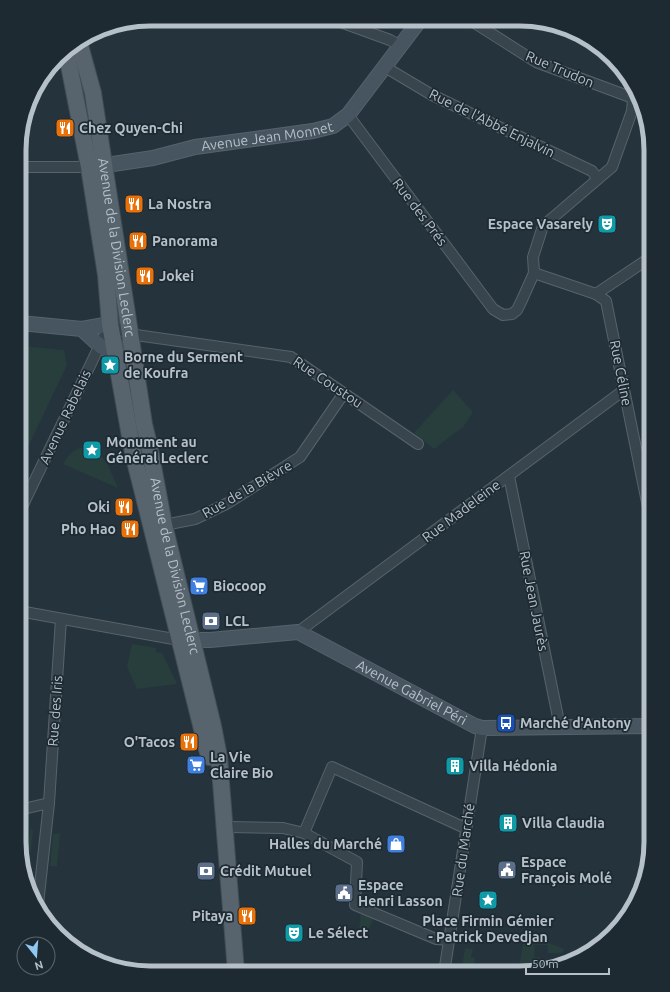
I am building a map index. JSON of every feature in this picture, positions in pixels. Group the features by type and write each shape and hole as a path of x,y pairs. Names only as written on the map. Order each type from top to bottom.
{"main road":[{"name":"Avenue Jean Monnet","path":"96,166 153,158 195,147 312,131 333,126 348,116 415,26"},
{"name":"Avenue de la Division Leclerc","path":"80,47 93,93 96,166 110,324 133,453 157,526 186,640 210,762 226,966"},
{"name":"Avenue de la Division Leclerc","path":"68,57 96,166 128,321 144,424 149,445 157,526"},
{"path":"26,324 82,329 110,324"},
{"path":"82,329 100,346 110,352 121,351 130,339"},
{"path":"186,640 298,632"},
{"name":"Avenue Gabriel Péri","path":"298,632 475,726 482,728 644,726"},
{"name":"Avenue de la Division Leclerc","path":"186,640 214,726 219,757 236,966"}],"street":[{"path":"352,26 390,40 400,46"},
{"name":"Rue Trudon","path":"479,26 536,62 630,93"},
{"name":"Rue de l'Abbé Enjalvin","path":"385,68 432,95 552,150 592,171 598,179"},
{"path":"633,101 632,111 612,167 543,226 532,257 534,273 596,294 644,262"},
{"name":"Rue des Prés","path":"348,116 493,309 503,315 512,314 518,310 534,273"},
{"path":"26,167 96,166"},
{"name":"Rue Céline","path":"596,294 606,301 644,488"},
{"name":"Rue Coustou","path":"110,324 130,339 291,357 418,444"},
{"name":"Avenue Rabelais","path":"26,488 110,324"},
{"name":"Rue Madeleine","path":"298,632 624,390"},
{"name":"Rue de la Bièvre","path":"157,526 195,519 228,503 300,458 344,394"},
{"name":"Rue Jean Jaurès","path":"509,476 560,727"},
{"path":"26,612 186,640"},
{"name":"Rue des Iris","path":"39,897 49,803 61,619"},
{"name":"Rue du Marché","path":"445,966 465,828 482,728"},
{"path":"304,833 332,766 465,828"},
{"path":"26,808 49,803"},
{"path":"229,827 283,828 304,833 357,862 356,905 436,938 450,940"}],"green space":[{"path":"644,156 644,169 641,159"},
{"path":"26,347 64,350 67,365 27,449"},
{"path":"453,390 473,412 464,426 434,449 414,433"},
{"path":"87,447 88,450 96,453 97,451 108,465 118,488 63,464 73,452"},
{"path":"132,644 156,648 156,652 162,653 177,684 137,689 127,667"},
{"path":"31,828 33,830 29,869 26,854"},
{"path":"60,833 57,866 50,866 53,834"},
{"path":"361,912 374,918 367,932 359,931"},
{"path":"525,933 564,949 563,953 548,953 547,945 535,945 534,957 540,957 540,965 519,966"},
{"path":"465,948 473,949 471,957 475,958 474,966 462,966"}],"place":[{"name":"Chez Quyen-Chi","path":"65,128"},
{"name":"La Nostra","path":"134,204"},
{"name":"Espace Vasarely","path":"607,224"},
{"name":"Panorama","path":"138,241"},
{"name":"Jokei","path":"145,276"},
{"name":"Borne du Serment de Koufra","path":"110,365"},
{"name":"Monument au Général Leclerc","path":"92,450"},
{"name":"Oki","path":"124,507"},
{"name":"Pho Hao","path":"130,529"},
{"name":"Biocoop","path":"199,586"},
{"name":"LCL","path":"211,621"},
{"name":"Marché d'Antony","path":"506,723"},
{"name":"O'Tacos","path":"189,742"},
{"name":"La Vie Claire Bio","path":"196,765"},
{"name":"Villa Hédonia","path":"455,766"},
{"name":"Villa Claudia","path":"508,823"},
{"name":"Halles du Marché","path":"396,844"},
{"name":"Espace François Molé","path":"507,870"},
{"name":"Crédit Mutuel","path":"206,871"},
{"name":"Espace Henri Lasson","path":"344,893"},
{"name":"Place Firmin Gémier - Patrick Devedjan","path":"488,900"},
{"name":"Pitaya","path":"247,916"},
{"name":"Le Sélect","path":"294,933"}]}
